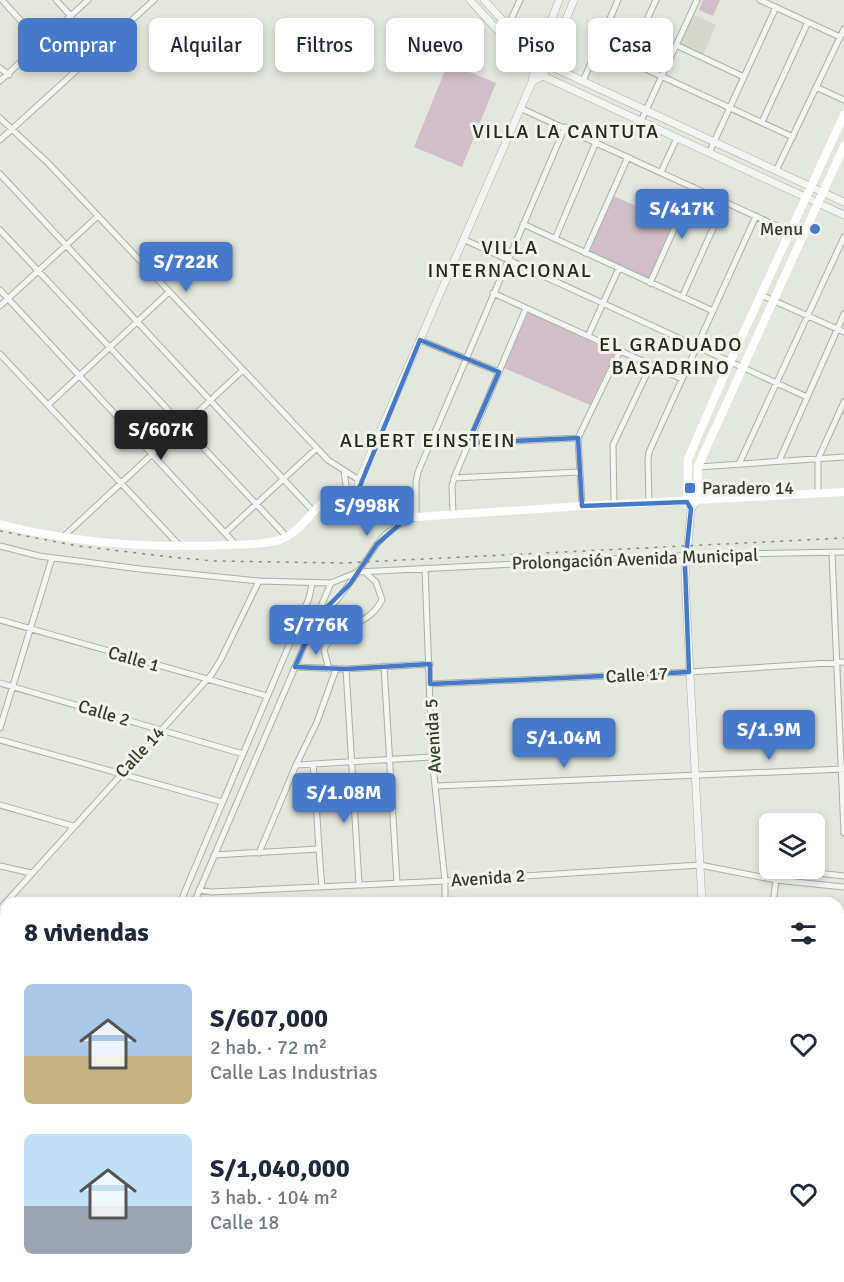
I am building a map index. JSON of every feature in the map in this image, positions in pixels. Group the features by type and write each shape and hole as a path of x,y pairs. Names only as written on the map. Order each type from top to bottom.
{"main road":[{"path":"689,505 688,459 730,362 844,115"},
{"path":"697,501 698,467 843,150"},
{"path":"0,524 22,530 134,544 180,546 236,544 268,542 286,537 332,496 347,492 357,493 400,515 416,517 614,504 689,505 697,501 844,492"}],"street":[{"path":"2,0 18,18"},
{"path":"56,0 71,16 88,0"},
{"path":"0,140 154,0"},
{"path":"470,0 496,28"},
{"path":"484,0 501,18"},
{"path":"512,18 520,0"},
{"path":"552,18 559,0"},
{"path":"567,18 574,0"},
{"path":"610,18 618,0"},
{"path":"648,18 656,0"},
{"path":"641,121 697,0"},
{"path":"760,0 840,37"},
{"path":"709,153 776,7"},
{"path":"762,122 808,22"},
{"path":"776,171 844,29"},
{"path":"676,45 744,77"},
{"path":"0,81 18,67"},
{"path":"0,68 9,75"},
{"path":"583,81 588,70"},
{"path":"357,493 359,480 532,82 533,72"},
{"path":"537,72 844,215"},
{"path":"532,82 543,76 545,72"},
{"path":"563,72 844,202"},
{"path":"653,72 793,136"},
{"path":"816,87 844,100"},
{"path":"520,108 790,232"},
{"path":"0,118 24,139 98,216 328,460 359,480"},
{"path":"316,618 337,600 361,572 376,544 397,526 416,517 418,472 565,127"},
{"path":"661,172 677,138"},
{"path":"555,239 596,142"},
{"path":"830,146 843,150"},
{"path":"585,253 628,157"},
{"path":"0,174 313,511"},
{"path":"650,283 693,187"},
{"path":"682,297 725,202"},
{"path":"0,306 98,216"},
{"path":"649,503 649,452 756,216"},
{"path":"523,224 713,311"},
{"path":"0,230 286,537"},
{"path":"739,464 844,237"},
{"path":"463,239 807,397"},
{"path":"588,336 620,268"},
{"path":"0,290 236,544"},
{"path":"48,405 169,292"},
{"path":"493,293 682,379"},
{"path":"761,295 844,332"},
{"path":"453,514 454,478 526,308"},
{"path":"779,461 844,314"},
{"path":"420,340 499,372"},
{"path":"582,506 578,438 620,351"},
{"path":"0,354 180,546"},
{"path":"614,504 613,445 651,365"},
{"path":"64,536 243,370"},
{"path":"818,494 818,459 844,402"},
{"path":"468,443 578,438"},
{"path":"225,533 317,448"},
{"path":"698,467 844,457"},
{"path":"344,471 347,492"},
{"path":"454,478 579,472"},
{"path":"689,505 686,556 689,672 702,897"},
{"path":"0,546 52,558 259,581 331,583 196,897"},
{"name":"Prolongación Avenida Municipal","path":"331,583 361,572 425,568 686,556 844,552"},
{"path":"832,553 844,833"},
{"path":"0,728 52,558"},
{"name":"Avenida 5","path":"425,568 432,757 445,897"},
{"path":"329,669 324,651 331,637 365,620 375,612 382,600 376,582 361,572"},
{"name":"Calle 14","path":"10,897 206,680 221,659 259,581"},
{"path":"182,897 309,598 312,584"},
{"name":"Calle 1","path":"0,620 267,696"},
{"name":"Calle 17","path":"430,684 844,662"},
{"path":"295,666 346,669 430,664"},
{"path":"384,666 397,883"},
{"path":"259,853 317,722 336,669"},
{"path":"346,669 359,884"},
{"name":"Calle 2","path":"0,682 243,754"},
{"path":"0,740 222,802"},
{"path":"296,765 432,757"},
{"path":"313,764 322,887"},
{"path":"436,786 843,769"},
{"path":"0,806 73,826"},
{"path":"214,855 319,849"},
{"name":"Avenida 2","path":"199,890 211,892 445,881 700,865 776,880 844,887"},
{"path":"0,866 31,873"},
{"name":"Avenida 2","path":"776,880 793,870 844,876"},
{"path":"774,897 776,880"}],"highlighted area":[{"path":"420,340 499,372 468,443 578,438 582,506 687,502 691,509 685,566 689,672 430,684 430,664 346,669 295,667 316,618 350,584 377,544 407,518 357,493"}],"shaded area":[{"path":"703,0 720,0 713,16 699,10"},
{"path":"692,14 716,25 703,55 678,44"},
{"path":"444,72 470,72 496,83 462,167 414,147"},
{"path":"613,196 674,222 649,279 589,251"},
{"path":"528,312 615,353 590,405 504,368"}],"railway":[{"path":"0,531 78,546 180,558 215,561 343,563 844,538"}],"place":[{"name":"Menu","path":"815,229"},
{"name":"Paradero 14","path":"690,488"}],"district":[{"name":"VILLA LA CANTUTA","path":"566,131"},
{"name":"VILLA INTERNACIONAL","path":"510,258"},
{"name":"EL GRADUADO BASADRINO","path":"671,356"},
{"name":"ALBERT EINSTEIN","path":"428,440"}]}
